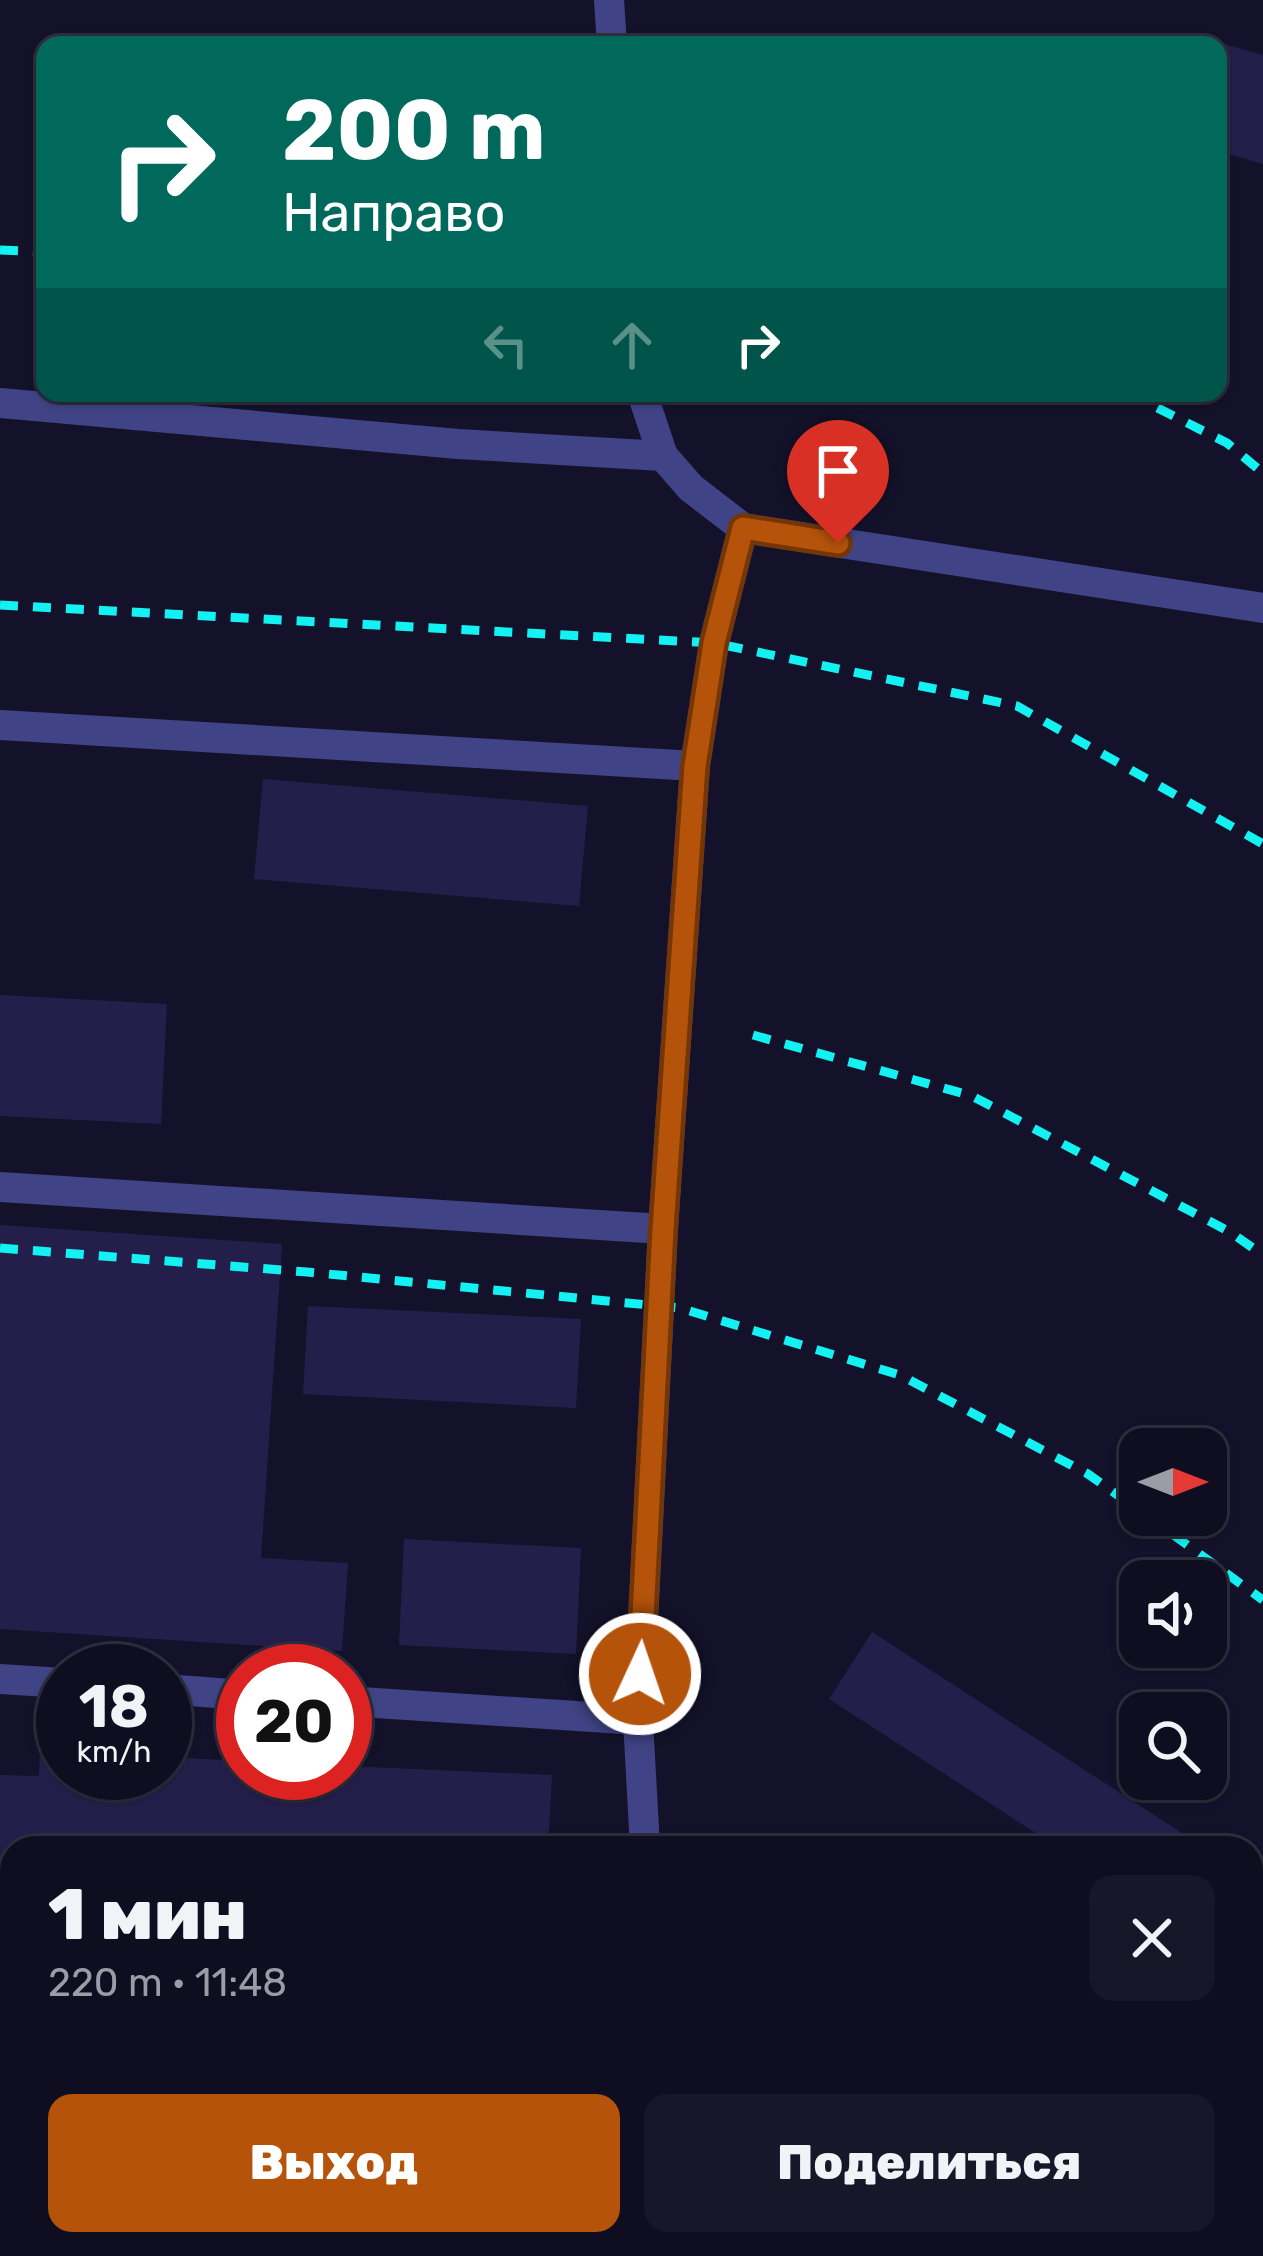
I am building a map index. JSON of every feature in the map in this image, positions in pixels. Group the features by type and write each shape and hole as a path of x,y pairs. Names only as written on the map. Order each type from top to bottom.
{"lane":[{"path":"609,0 611,36"},
{"path":"645,402 663,456 691,488 743,528 1263,608"},
{"path":"0,403 458,444 663,456"},
{"path":"644,1836 638,1720 663,1229 695,766 714,643 743,528"},
{"path":"0,724 695,766"},
{"path":"0,1187 663,1229"},
{"path":"0,1678 36,1681"},
{"path":"372,1703 638,1720"}],"building":[{"path":"1227,45 1263,55 1263,164 1227,154"},
{"path":"263,779 588,806 579,906 254,879"},
{"path":"0,995 167,1004 161,1124 0,1116"},
{"path":"0,1225 282,1244 261,1558 348,1563 342,1644 233,1644 0,1629"},
{"path":"308,1306 581,1319 576,1408 303,1394"},
{"path":"404,1539 581,1548 576,1654 399,1645"},
{"path":"872,1632 1119,1792 1119,1800 1131,1800 1186,1836 1040,1836 829,1699"},
{"path":"192,1758 216,1760 216,1800 372,1800 372,1767 552,1775 549,1836 0,1836 0,1775 36,1776 36,1800 192,1800"}],"railway":[{"path":"0,250 36,252"},
{"path":"1146,402 1227,443 1263,473"},
{"path":"0,605 714,643 1017,706 1263,844"},
{"path":"753,1035 972,1096 1230,1232 1263,1255"},
{"path":"0,1248 680,1308 900,1375 1088,1474 1119,1496"},
{"path":"1175,1536 1263,1600"}],"route":[{"path":"640,1674 663,1229 695,766 714,643 743,528 838,543"}]}
